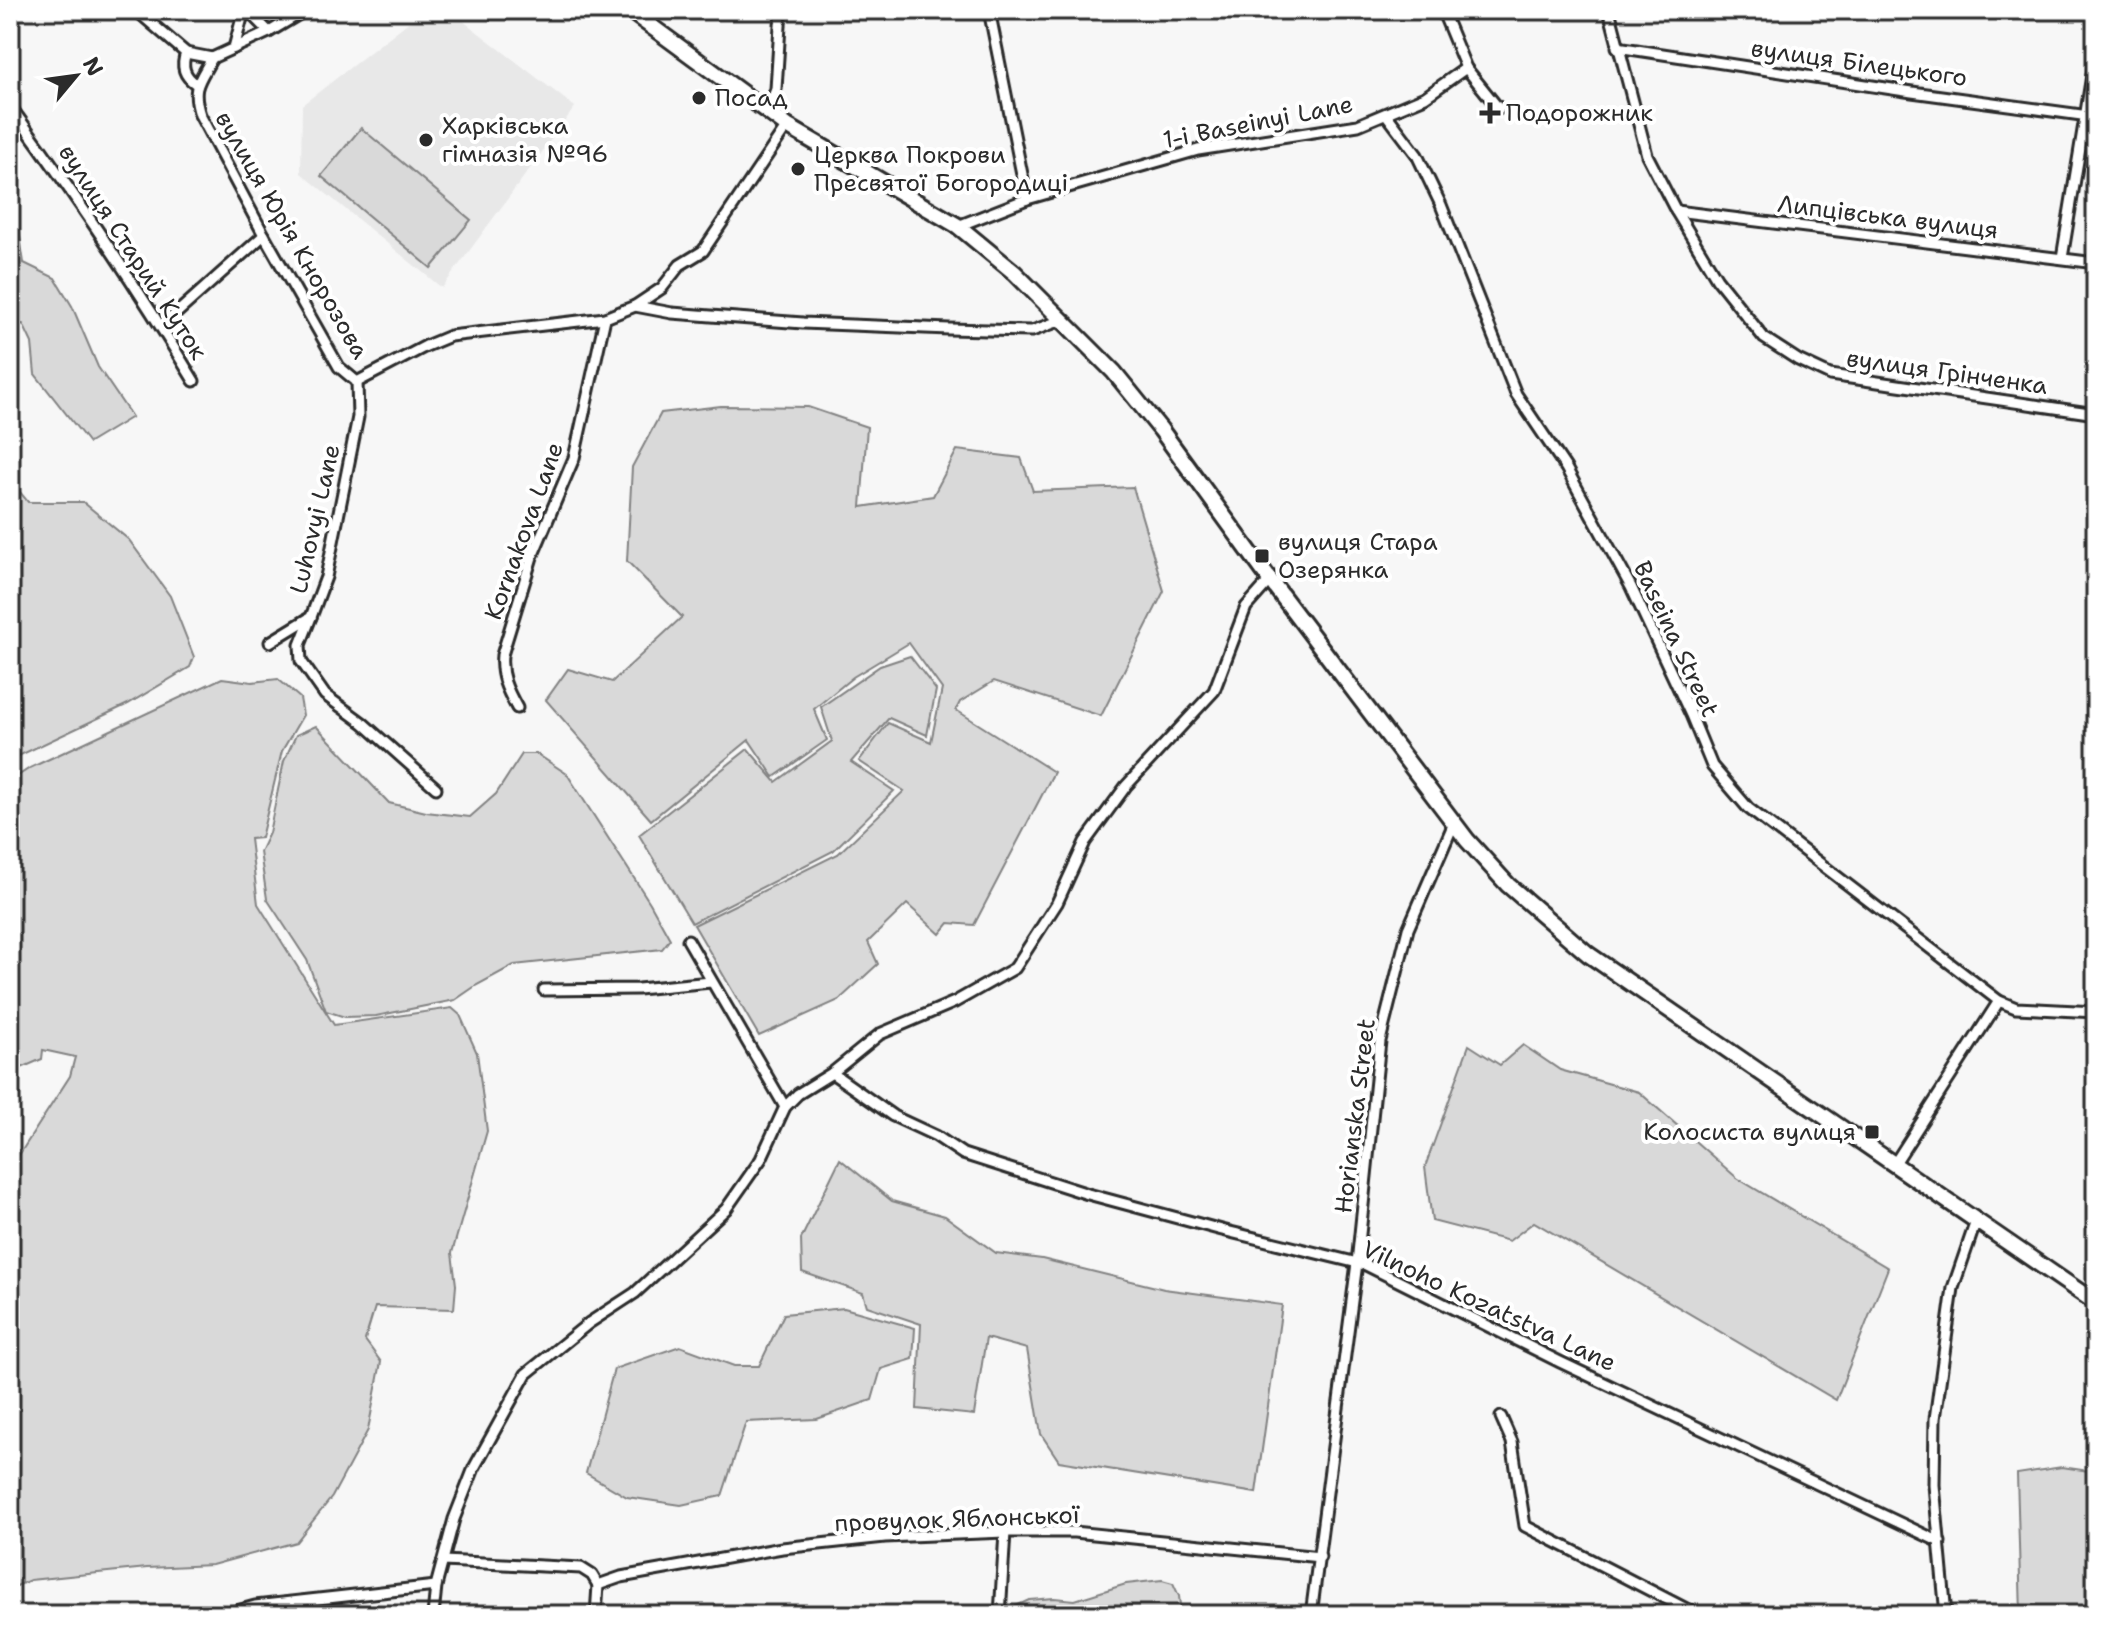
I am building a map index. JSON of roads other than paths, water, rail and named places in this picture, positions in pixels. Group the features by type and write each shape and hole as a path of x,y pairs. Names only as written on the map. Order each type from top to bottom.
{"main road":[{"path":"629,10 767,113 958,226 1015,273 1114,372 1161,430 1454,823 1508,885 1588,954 2096,1303"}],"street":[{"path":"136,10 186,53 212,58"},
{"path":"234,48 246,10 269,32"},
{"path":"196,84 212,58 269,32 306,10"},
{"path":"767,113 776,89 781,10"},
{"path":"989,10 1027,199"},
{"path":"1442,10 1466,68 1499,109"},
{"name":"вулиця Грінченка","path":"1609,10 1647,155 1717,279 1764,338 1798,360 1830,375 2096,414"},
{"name":"вулиця Білецького","path":"1617,47 2096,117"},
{"path":"2062,258 2096,51"},
{"name":"вулиця Юрія Кнорозова","path":"186,53 183,67 185,74 196,84 195,100 200,115 339,367 357,382 450,336 605,318 635,306 662,288 680,265 703,251 787,126"},
{"name":"1-i Baseinyi Lane","path":"958,226 1027,199 1198,150 1358,125 1425,97 1466,68"},
{"name":"вулиця Старий Куток","path":"10,106 52,161 194,381"},
{"name":"Baseina Street","path":"1386,114 1417,155 1441,205 1516,394 1566,468 1631,587 1712,766 1748,808 1999,1001 2016,1008 2096,1012"},
{"name":"Липцівська вулиця","path":"1676,211 2096,263"},
{"path":"161,327 264,235"},
{"path":"635,306 672,313 803,323 949,329 1032,331 1062,320"},
{"name":"Kornakova Lane","path":"517,708 504,685 502,655 532,557 574,458 605,318"},
{"name":"Luhovyi Lane","path":"270,642 311,617 326,577 358,417 357,382"},
{"path":"433,1615 436,1586 454,1519 474,1468 526,1374 589,1323 635,1293 726,1209 761,1159 785,1107 798,1094 832,1073 880,1034 955,1002 1015,968 1057,903 1085,842 1126,786 1214,691 1246,607 1270,580"},
{"path":"311,617 300,645 301,661 325,695 363,723 436,788"},
{"name":"Horianska Street","path":"1311,1615 1357,1263 1380,1041 1408,929 1454,823"},
{"path":"688,940 785,1107"},
{"path":"544,990 638,989 711,982"},
{"path":"1895,1163 1999,1001"},
{"name":"Vilnoho Kozatstva Lane","path":"832,1073 893,1116 936,1136 963,1154 1088,1194 1357,1263 1940,1542"},
{"path":"1946,1615 1934,1485 1935,1419 1953,1288 1976,1221"},
{"path":"1501,1417 1512,1442 1525,1526 1698,1615"},
{"path":"1000,1615 1005,1532"},
{"name":"провулок Яблонської","path":"598,1585 621,1577 782,1548 885,1537 1005,1532 1074,1532 1320,1557"},
{"path":"443,1561 581,1568 592,1575 598,1585 596,1615"},
{"path":"222,1615 255,1606 436,1586"}],"place":[{"name":"Посад","path":"699,98"},
{"name":"Подорожник","path":"1490,113"},
{"name":"Харківська гімназія №96","path":"426,140"},
{"name":"Церква Покрови Пресвятої Богородиці","path":"798,169"},
{"name":"вулиця Стара Озерянка","path":"1262,556"},
{"name":"Колосиста вулиця","path":"1872,1132"}]}
